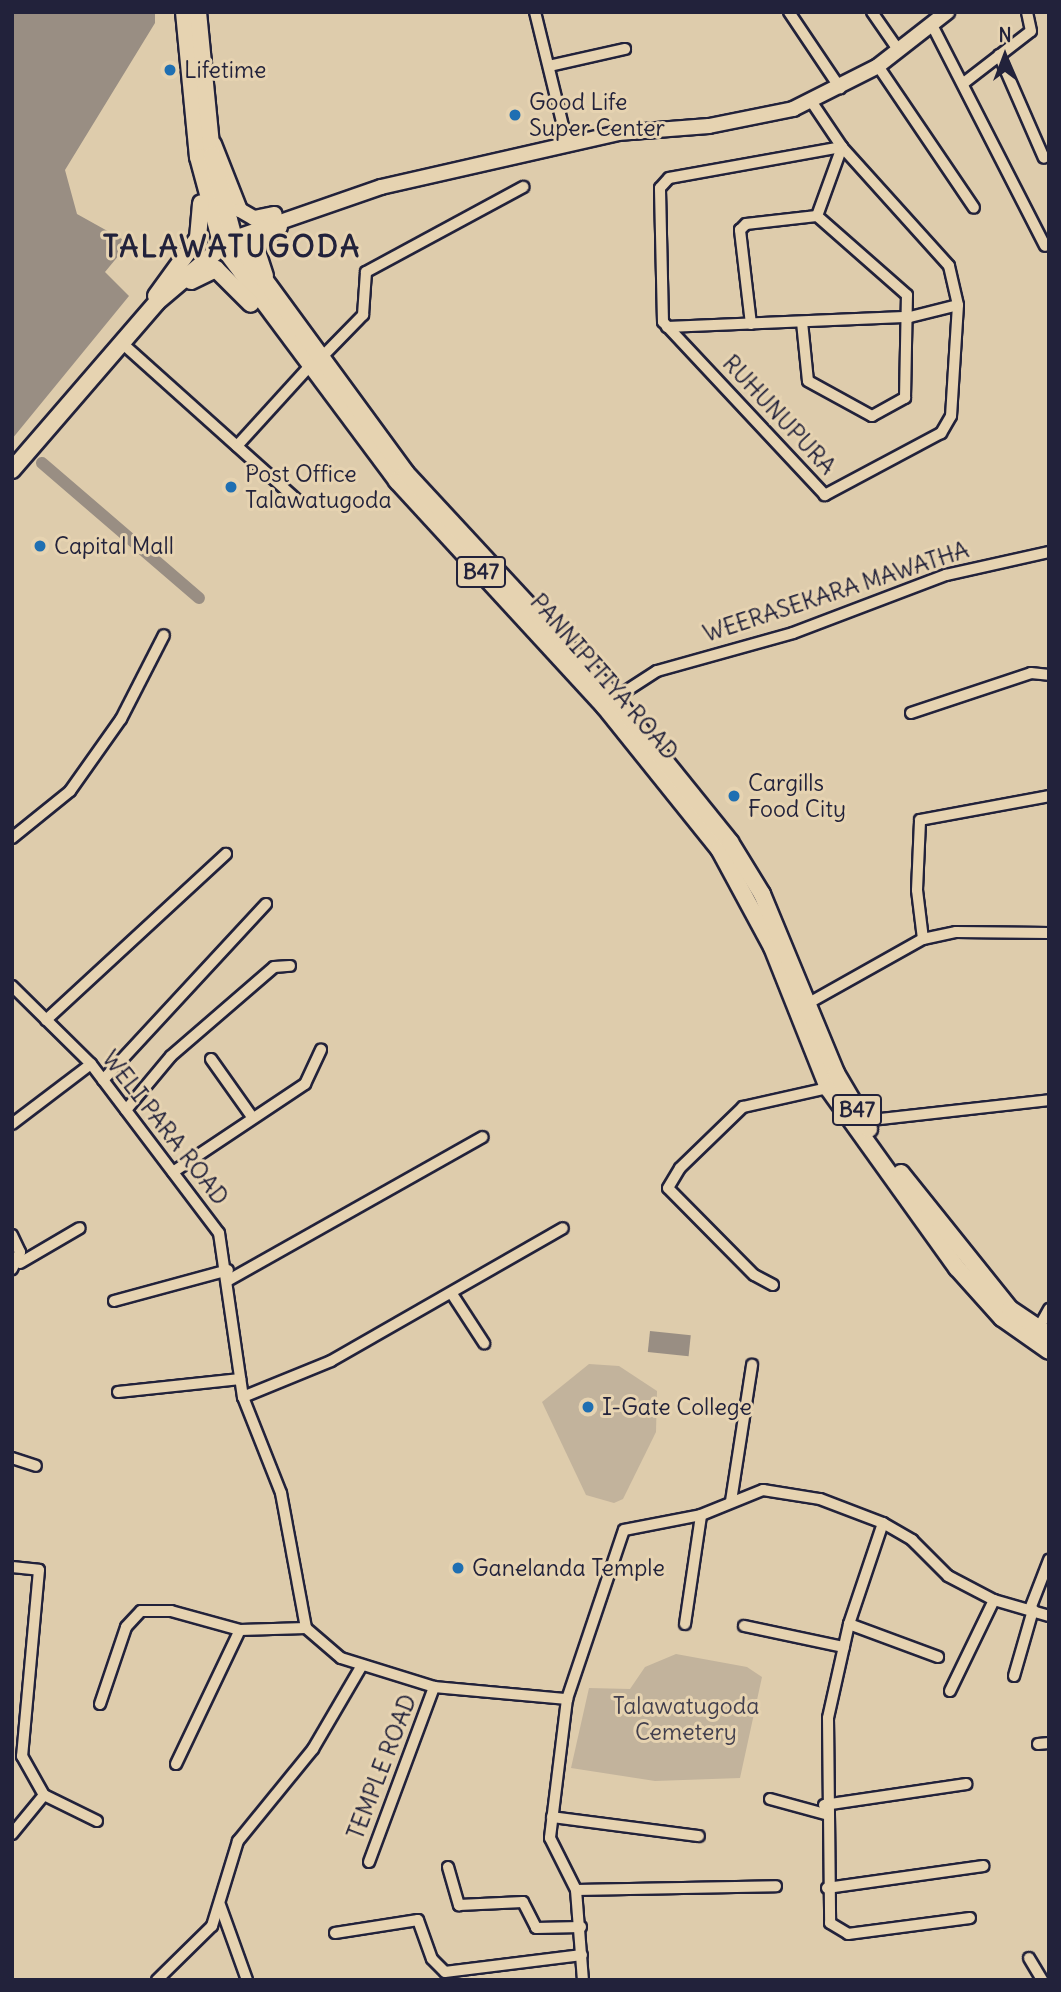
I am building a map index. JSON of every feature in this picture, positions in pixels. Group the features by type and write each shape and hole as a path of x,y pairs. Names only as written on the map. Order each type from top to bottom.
{"main road":[{"name":"PANNIPITIYA ROAD","path":"184,12 200,169 228,242 282,330 314,363"},
{"name":"PANNIPITIYA ROAD","path":"198,12 210,133 228,242 277,302 314,363 397,481 609,702 756,883 807,1004 863,1121 966,1261 1043,1332"},
{"path":"210,133 246,216 311,208 618,133 709,126 811,101 878,66 947,12"},
{"path":"12,470 144,316 200,234 200,169"},
{"path":"144,316 228,242 311,208"},
{"path":"277,302 256,245 311,208"},
{"path":"144,316 198,274 216,269 282,330"},
{"name":"PANNIPITIYA ROAD","path":"609,702 719,849 747,894 828,1088 957,1268 1002,1318 1049,1351"}],"street":[{"path":"535,12 568,146"},
{"path":"789,12 840,88"},
{"path":"872,12 899,51"},
{"path":"965,82 1031,31 1027,12"},
{"path":"932,25 965,82 1045,246"},
{"path":"549,66 625,48"},
{"path":"999,55 1044,158"},
{"path":"878,66 974,208"},
{"name":"RUHUNUPURA","path":"667,327 825,495 941,433 951,416 958,305 949,266 842,147 811,101"},
{"path":"817,216 842,147"},
{"path":"667,327 662,181 842,147"},
{"path":"237,446 363,315 366,272 523,187"},
{"name":"RUHUNUPURA","path":"751,324 740,230 746,224 817,216 907,295 909,317 905,398 872,416 808,381 802,322"},
{"name":"RUHUNUPURA","path":"667,327 909,317 958,305"},
{"path":"122,343 297,500"},
{"name":"WEERASEKARA MAWATHA","path":"609,702 657,671 793,633 946,575 1049,552"},
{"path":"12,838 70,791 121,719 164,635"},
{"path":"911,713 1031,673 1049,675"},
{"path":"923,939 917,890 920,820 1049,796"},
{"path":"46,1020 226,854"},
{"path":"103,1080 266,904"},
{"path":"807,1004 923,939 956,932 1049,933"},
{"path":"126,1110 171,1056 274,967 290,966"},
{"name":"WELI PARA ROAD","path":"12,986 91,1064 219,1233 228,1275 243,1398 281,1493 306,1628"},
{"path":"173,1172 305,1084 321,1050"},
{"path":"211,1059 252,1118"},
{"path":"12,1124 91,1064"},
{"path":"773,1285 754,1275 668,1188 680,1168 743,1107 828,1088"},
{"path":"863,1121 1049,1100"},
{"path":"114,1301 228,1275 483,1137"},
{"path":"12,1235 16,1266 80,1228"},
{"path":"243,1398 331,1361 563,1228"},
{"path":"452,1294 484,1343"},
{"path":"1043,1332 1049,1309"},
{"path":"731,1501 752,1365"},
{"path":"118,1392 240,1379"},
{"path":"12,1458 36,1466"},
{"path":"583,1980 581,1927 576,1890 550,1838 567,1699 624,1530 701,1515 731,1501 781,1489 883,1523 912,1540 948,1576 993,1600 1049,1616"},
{"path":"685,1624 701,1515"},
{"path":"883,1523 849,1624 828,1718 825,1810 830,1923 848,1934 970,1918"},
{"path":"1014,1676 1032,1609 1049,1560"},
{"path":"12,1567 39,1570 22,1744 44,1795 97,1821"},
{"path":"950,1691 993,1600"},
{"path":"100,1703 126,1627 141,1611 171,1611 240,1630 306,1628 341,1658 435,1688 567,1699"},
{"path":"849,1624 938,1657"},
{"path":"744,1626 844,1647"},
{"path":"176,1764 240,1630"},
{"path":"157,1980 212,1926 238,1841 313,1749 362,1664"},
{"name":"TEMPLE ROAD","path":"369,1862 435,1688"},
{"path":"770,1799 825,1810 966,1784"},
{"path":"12,1834 44,1795"},
{"path":"552,1817 699,1836"},
{"path":"827,1888 983,1866"},
{"path":"448,1867 459,1905 523,1902 536,1928 581,1927"},
{"path":"576,1890 776,1886"},
{"path":"219,1905 247,1980"},
{"path":"335,1933 418,1920 432,1959 445,1972 582,1955"},
{"path":"1029,1958 1041,1980"}],"green space":[{"path":"589,1364 619,1366 657,1391 656,1432 623,1499 614,1503 586,1495 542,1402"},
{"name":"Talawatugoda Cemetery","path":"676,1654 747,1667 762,1677 740,1778 655,1781 571,1768 589,1688 630,1689 645,1667"}],"shaded area":[{"path":"12,12 155,12 155,23 65,170 77,214 129,243 105,272 129,296 12,439"},
{"path":"650,1331 691,1335 689,1356 648,1352"}],"waterway":[{"path":"42,463 199,598"}],"place":[{"name":"Lifetime","path":"170,70"},
{"name":"Good Life Super Center","path":"515,115"},
{"name":"Post Office Talawatugoda","path":"231,487"},
{"name":"Capital Mall","path":"40,546"},
{"name":"Cargills Food City","path":"734,796"},
{"name":"I-Gate College","path":"588,1407"},
{"name":"Ganelanda Temple","path":"458,1568"}],"district":[{"name":"TALAWATUGODA","path":"232,246"}]}
